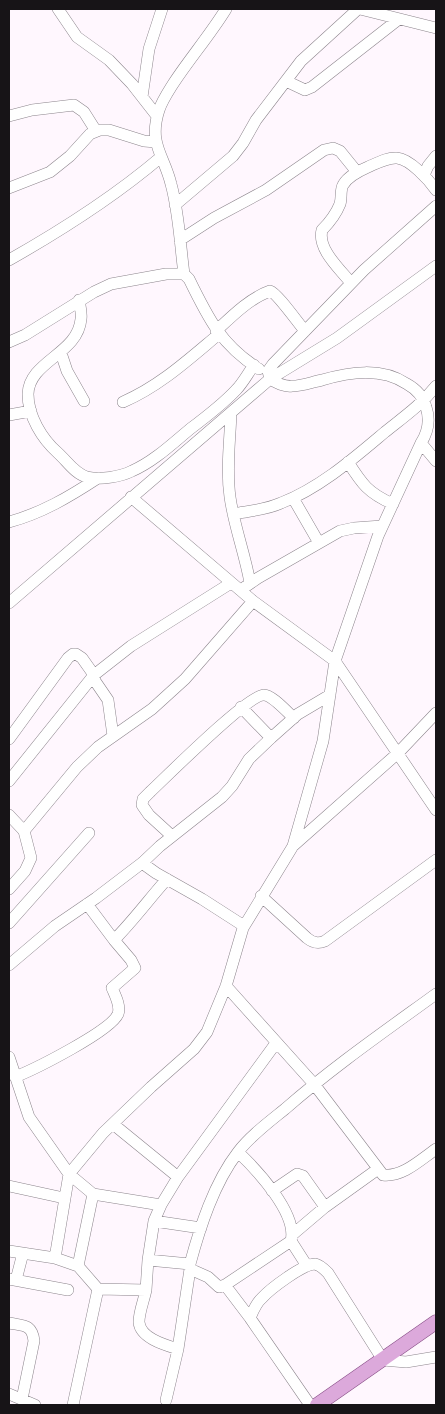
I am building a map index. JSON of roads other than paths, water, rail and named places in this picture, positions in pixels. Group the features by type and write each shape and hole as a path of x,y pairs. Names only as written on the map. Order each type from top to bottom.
{"main road":[{"path":"317,1405 436,1322"}],"street":[{"path":"58,9 77,37 109,60 157,116"},
{"path":"142,97 149,49 162,9"},
{"path":"54,1258 69,1174 113,1124 194,1049 207,1032 226,986 244,926 293,846 323,741 335,662 382,526 426,435 428,426 428,413 421,395 405,382 395,377 366,372 291,386 281,385 230,346 218,332 189,279 184,274 176,205 171,182 154,136 157,116 163,100 186,64 226,9"},
{"path":"176,205 233,156 256,120 301,61 359,9 381,11 399,19 436,28"},
{"path":"286,80 305,90 312,87 399,19"},
{"path":"9,116 32,110 74,105 84,112 96,131"},
{"path":"9,188 50,172 70,156 90,134 96,131 109,130 144,141 156,142"},
{"path":"180,240 214,218 266,190 306,161 329,148 337,148 357,172"},
{"path":"424,175 436,156"},
{"path":"9,260 79,218 136,178 161,157"},
{"path":"351,282 331,258 321,236 322,230 340,203 342,186 352,175 378,162 396,158 405,161 424,175 436,190"},
{"path":"269,377 269,368 351,282 436,206"},
{"path":"9,604 131,497 231,413 269,377 337,338 436,266"},
{"path":"9,342 24,335 79,300 111,284 166,274 184,274"},
{"path":"123,402 148,389 175,371 236,313 264,293 270,291 276,293 305,331"},
{"path":"79,300 81,318 73,338 61,353 43,366 30,385 28,393 31,412 43,438 49,446 80,474 86,477 98,478 122,475 132,471 167,448 220,406 237,389 254,365"},
{"path":"61,353 71,380 84,401"},
{"path":"233,514 267,508 293,498 348,462 424,401 436,386"},
{"path":"9,415 31,412"},
{"path":"231,413 228,476 233,514 250,583"},
{"path":"421,443 436,461"},
{"path":"348,462 366,488 378,498 393,504"},
{"path":"9,522 43,511 98,478"},
{"path":"131,497 253,601 335,662 436,810"},
{"path":"293,498 319,543"},
{"path":"241,591 250,583 340,531 382,526"},
{"path":"9,781 94,675 131,646 231,582"},
{"path":"24,831 77,767 98,747 152,709 185,679 253,601"},
{"path":"9,739 71,655 76,654 82,658 94,675 95,681 108,700 113,736"},
{"path":"172,836 145,810 142,805 143,799 241,707 261,695 266,695 294,718"},
{"path":"9,965 55,926 142,862 222,797 232,786 249,760 271,738 309,706 330,695"},
{"path":"241,707 271,738"},
{"path":"293,846 398,753 436,713"},
{"path":"9,815 24,831 31,858 25,871 9,889"},
{"path":"9,923 88,833"},
{"path":"262,896 307,938 320,944 436,860"},
{"path":"142,862 156,873 244,926"},
{"path":"114,940 167,879"},
{"path":"14,1082 110,1024 117,1015 119,1006 112,988 135,968 131,960 87,904"},
{"path":"226,986 314,1084 383,1175 392,1176 400,1174 436,1149"},
{"path":"166,1400 178,1349 190,1266 200,1228 225,1172 238,1152 314,1084 436,994"},
{"path":"178,1349 153,1339 141,1328 139,1321 146,1290 154,1221 161,1205 178,1177 276,1043"},
{"path":"9,1057 14,1082 29,1117 69,1174 93,1194 161,1205"},
{"path":"113,1124 178,1177"},
{"path":"238,1152 255,1168 272,1190 292,1227 292,1238 307,1266"},
{"path":"148,1260 190,1266 208,1277 219,1287 225,1285 292,1238 325,1207 378,1168"},
{"path":"272,1190 297,1174 303,1176 325,1207"},
{"path":"9,1186 64,1198"},
{"path":"78,1266 93,1194"},
{"path":"154,1221 200,1228"},
{"path":"9,1252 54,1258 78,1266 98,1289 146,1290"},
{"path":"23,1253 13,1280 68,1290"},
{"path":"250,1318 254,1307 262,1298 295,1272 314,1264 320,1266 328,1273 383,1360 406,1362 436,1357"},
{"path":"225,1285 310,1405"},
{"path":"73,1405 98,1289"},
{"path":"9,1323 27,1326 33,1332 34,1341 22,1399"},
{"path":"9,1394 35,1405"}]}
